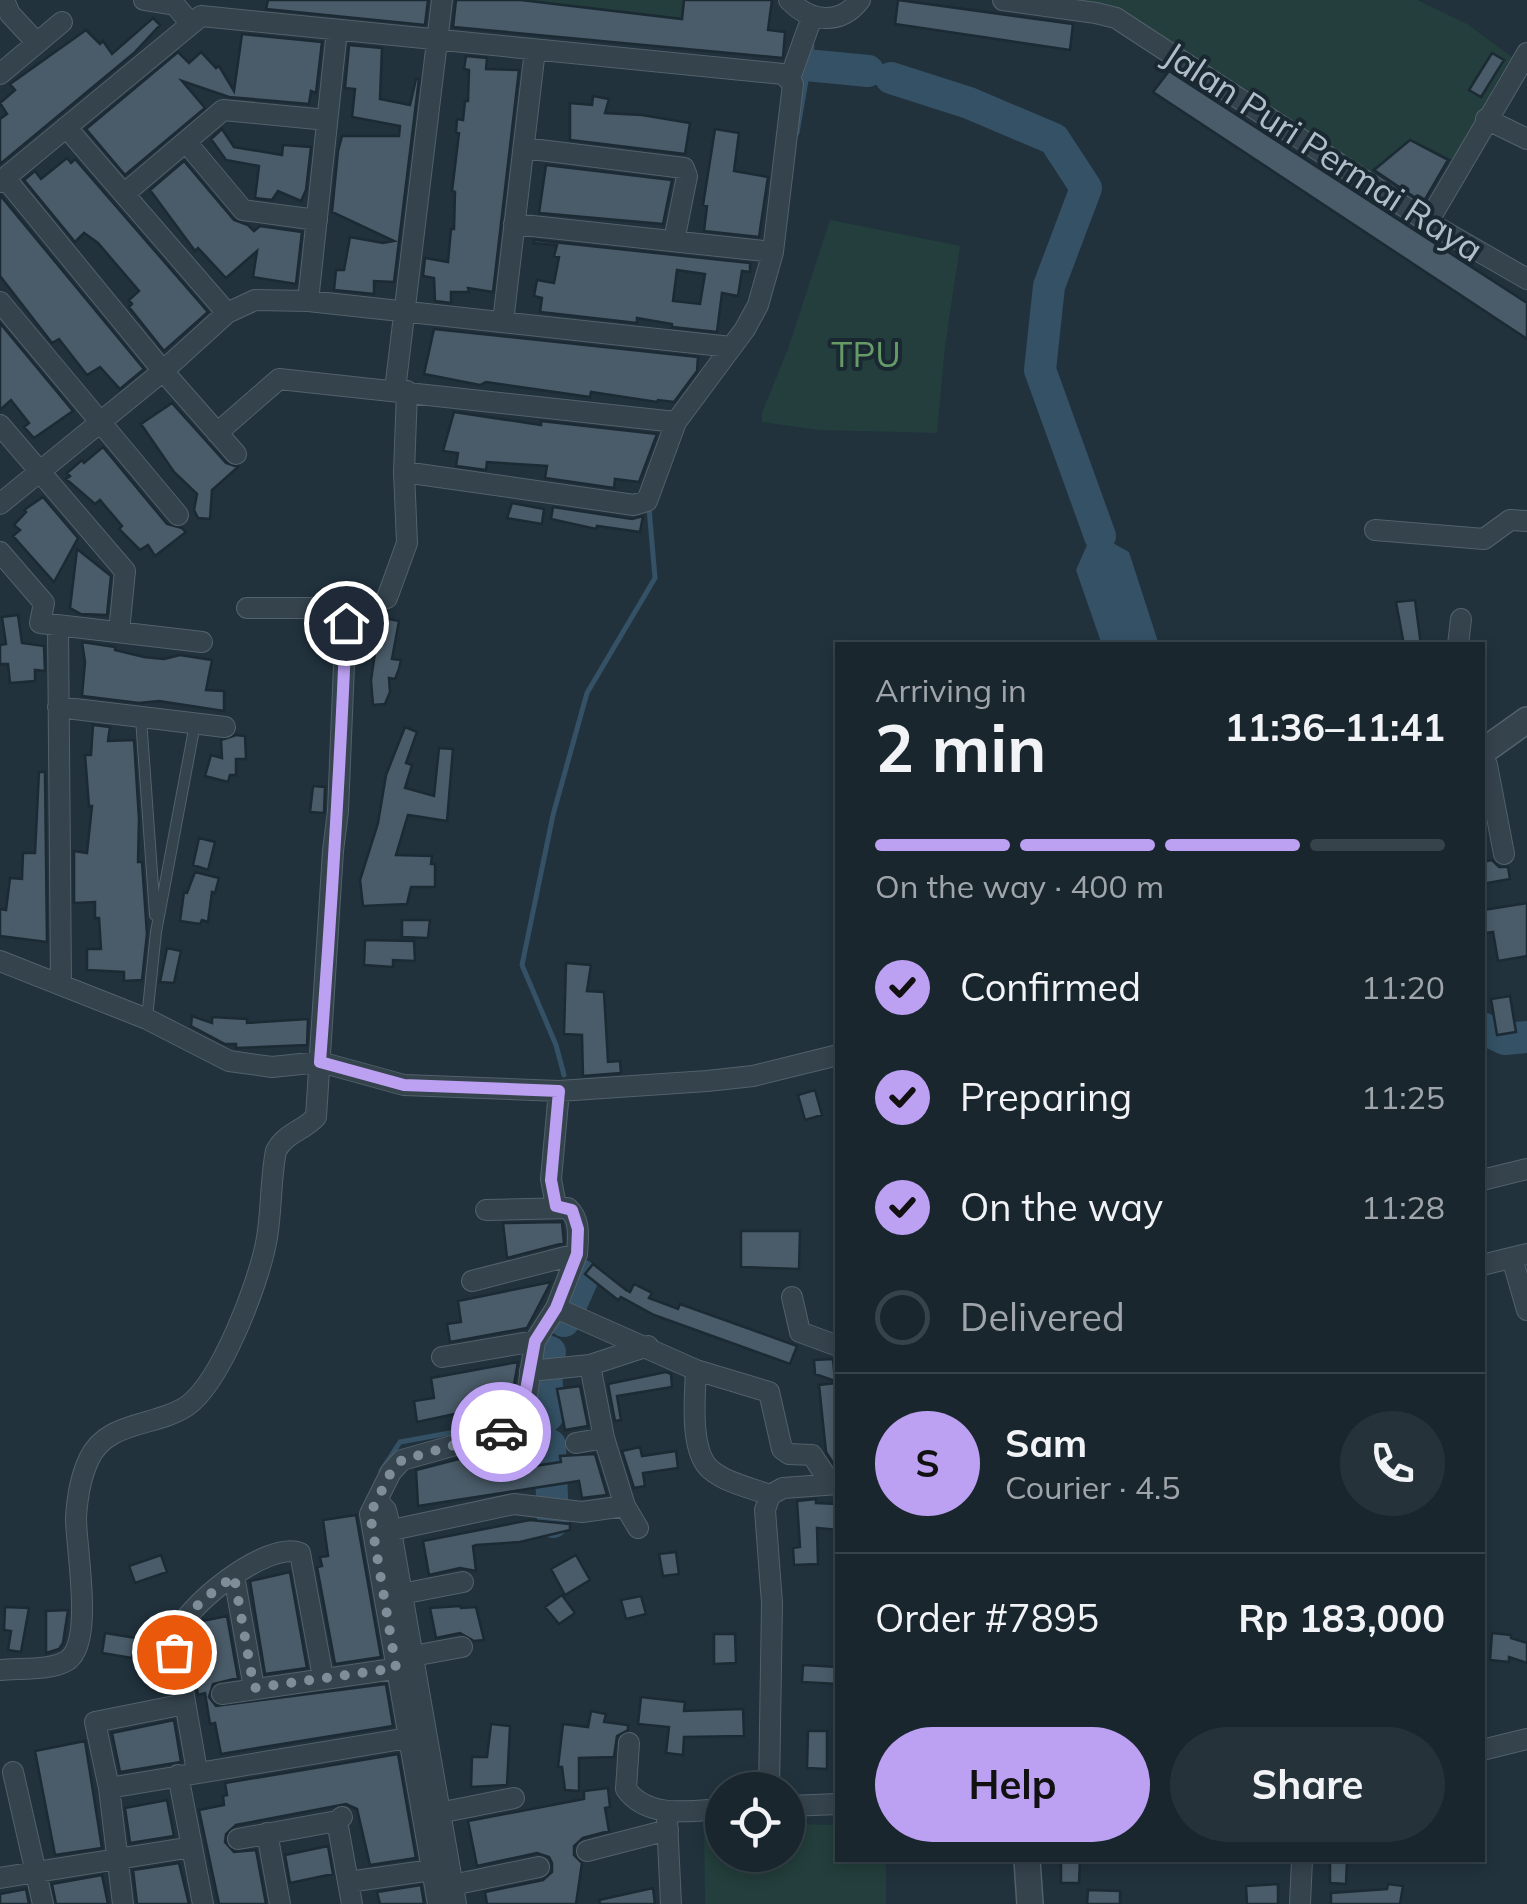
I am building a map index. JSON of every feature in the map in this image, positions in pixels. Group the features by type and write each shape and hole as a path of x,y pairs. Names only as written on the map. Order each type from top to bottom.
{"street":[{"path":"4,0 10,14 37,44"},
{"path":"144,0 175,5 191,24"},
{"path":"387,598 407,543 401,391 404,311 442,0"},
{"path":"789,0 812,17 827,19 842,16 860,0"},
{"name":"Jalan Puri Permai Raya","path":"1003,0 1116,18 1428,222 1527,279"},
{"path":"236,454 3,180 201,16 782,74 790,78 793,84 773,252 758,305 676,422 647,501 641,504 404,472"},
{"path":"790,78 812,17"},
{"path":"0,74 62,22"},
{"path":"308,301 337,30"},
{"path":"502,322 535,50"},
{"path":"1428,222 1527,53"},
{"path":"124,194 224,110 328,120"},
{"path":"1486,119 1527,139"},
{"path":"66,127 227,313"},
{"path":"186,142 243,210 317,220"},
{"path":"524,148 684,168 687,176 674,242"},
{"path":"514,224 773,252"},
{"path":"0,504 227,313 255,300 308,301 731,347"},
{"path":"0,302 178,515"},
{"path":"217,432 278,379 676,422"},
{"path":"0,425 125,571 119,632"},
{"path":"1375,530 1484,539 1510,520 1527,521"},
{"path":"0,552 44,602 38,622 202,642"},
{"path":"0,1670 58,1664 70,1659 78,1646 81,1614 76,1518 90,1458 113,1433 176,1413 211,1381 258,1277 267,1240 276,1151 282,1139 308,1126 316,1117 338,812 346,616 336,608 247,608"},
{"path":"1458,642 1461,619"},
{"path":"58,625 61,984"},
{"path":"58,707 225,727"},
{"path":"1485,753 1527,720"},
{"path":"1485,761 1504,854"},
{"path":"0,961 147,1019 229,1061 272,1066 320,1062 404,1085 559,1091 738,1078 835,1056"},
{"path":"556,1206 551,1180 559,1091"},
{"path":"1485,1179 1527,1168"},
{"path":"443,1890 439,1813 392,1596 381,1533 386,1510 378,1500 391,1472 402,1460 516,1428 523,1412 535,1341 556,1308 577,1254 576,1216 572,1210 556,1206 486,1210"},
{"path":"472,1281 577,1254"},
{"path":"1485,1264 1520,1256 1527,1310"},
{"path":"792,1297 800,1332 835,1345"},
{"path":"556,1308 696,1370 769,1392 782,1450 812,1455 834,1484"},
{"path":"442,1358 535,1341"},
{"path":"530,1370 590,1366 648,1346"},
{"path":"590,1366 614,1482 638,1528"},
{"path":"696,1370 695,1412 702,1460 716,1474 770,1495"},
{"path":"576,1444 604,1438"},
{"path":"770,1772 772,1603 765,1510 770,1495 783,1488 834,1484"},
{"path":"381,1533 514,1504 582,1512 625,1506"},
{"path":"203,1904 192,1847 185,1704 174,1652 179,1625 258,1560 292,1550 300,1553 323,1677"},
{"path":"234,1576 254,1688"},
{"path":"392,1596 463,1582"},
{"path":"222,1694 408,1663 462,1648"},
{"path":"408,1663 408,1738 443,1890"},
{"path":"123,1904 109,1788 95,1722 185,1704"},
{"path":"109,1788 408,1738"},
{"path":"1485,1749 1527,1739"},
{"path":"628,1743 626,1789 639,1803 670,1821"},
{"path":"14,1772 43,1904"},
{"path":"439,1813 514,1798"},
{"path":"805,1805 835,1804"},
{"path":"587,1851 670,1821 705,1813"},
{"path":"238,1840 340,1819 352,1904"},
{"path":"670,1821 671,1904"},
{"path":"267,1832 280,1904"},
{"path":"0,1878 192,1847"},
{"path":"1028,1862 1030,1904"},
{"path":"1300,1904 1302,1862"},
{"path":"348,1882 443,1890 539,1867"}],"lane":[{"path":"141,716 156,932"},
{"path":"147,1019 156,932 195,723"}],"green space":[{"path":"525,0 684,0 682,18"},
{"path":"1020,0 1417,0 1467,24 1512,57 1491,91 1507,102 1469,168 1411,139 1362,179 1119,17"},
{"name":"TPU","path":"830,220 960,246 937,433 819,430 762,422"},
{"path":"704,1823 705,1872 805,1872 805,1824 835,1825 835,1862 886,1862 886,1904 705,1904"}],"water":[{"path":"1100,536 1129,552 1158,642 1101,642 1076,570 1087,545"}],"building":[{"path":"268,0 428,0 425,25 266,9"},
{"path":"456,0 521,0 682,19 684,0 772,0 768,30 785,32 783,58 453,27"},
{"path":"898,0 1073,24 1070,50 895,24"},
{"path":"153,18 160,25 134,53 0,164 0,119 7,114 0,103 15,90 10,84 86,30 100,44 103,41 112,54"},
{"path":"242,34 322,42 316,93 311,91 309,104 229,97 182,81 205,108 125,175 86,129 178,52 189,63 201,52 216,68 219,66 234,91"},
{"path":"349,45 382,48 380,99 410,105 419,79 394,282 374,281 374,294 334,290 336,270 344,270 350,237 394,241 332,212 338,151 342,136 399,136 400,126 352,117 355,89 345,88"},
{"path":"1492,53 1504,60 1481,97 1469,90"},
{"path":"466,56 487,58 486,69 519,70 493,292 468,288 469,292 451,292 451,303 435,301 434,278 423,276 425,258 448,262 454,229 452,191 457,119 463,120 468,101"},
{"path":"1169,71 1527,303 1527,339 1153,92"},
{"path":"593,96 609,99 605,113 690,123 685,154 570,140 570,103 592,105"},
{"path":"222,129 234,147 282,155 283,145 311,147 301,201 278,191 272,200 255,198 259,166 226,160 211,139"},
{"path":"715,129 739,133 734,171 768,177 759,237 704,231 707,206 703,205"},
{"path":"1410,140 1448,160 1423,203 1374,170"},
{"path":"67,158 71,163 75,159 208,312 164,351 129,307 129,300 139,291 98,243 84,233 75,242 24,180 35,171 41,179"},
{"path":"184,161 234,220 254,231 260,226 302,232 296,284 253,277 257,251 226,278 198,248 195,251 150,190"},
{"path":"546,165 672,180 663,224 539,213"},
{"path":"0,195 144,369 120,389 100,367 87,375 59,339 52,343 0,276"},
{"path":"534,240 750,263 750,272 742,271 738,296 722,293 717,332 637,318 637,323 540,312 542,298 534,296 537,280 554,283 559,257 554,256 557,245","holes":["677,270 705,274 700,304 673,301"]},
{"path":"0,323 73,411 34,438 24,427 29,423 11,400 0,410"},
{"path":"434,329 698,357 697,371 674,402 591,392 590,397 486,382 480,385 424,374"},
{"path":"172,403 226,463 238,467 212,490 210,519 198,518 194,510 197,494 174,472 141,424"},
{"path":"454,412 541,425 541,421 657,434 639,482 615,479 614,488 545,478 547,466 487,462 486,470 456,466 458,453 443,451"},
{"path":"103,447 167,524 186,532 155,556 148,545 140,550 119,529 122,526 100,500 95,504 66,479 70,476 67,473 82,460 84,463"},
{"path":"43,497 78,538 54,582 13,536 20,530 14,525 24,510"},
{"path":"512,503 544,509 542,524 507,518"},
{"path":"553,507 632,519 643,516 640,532 597,526 596,529 551,519"},
{"path":"77,549 111,576 107,615 81,614 70,608"},
{"path":"1415,600 1421,642 1403,642 1396,602"},
{"path":"18,615 22,643 44,646 45,671 35,670 35,681 10,683 8,664 0,664 0,645 6,644 2,617"},
{"path":"369,615 399,621 392,659 401,660 395,679 389,678 390,692 385,704 373,705 371,680 377,639 363,637"},
{"path":"82,642 144,657 164,659 180,655 212,660 206,690 224,691 224,711 159,701 139,703 82,696"},
{"path":"93,725 110,727 108,741 134,740 138,862 142,862 147,934 142,980 124,981 124,972 87,970 87,949 101,949 99,918 95,918 95,902 74,903 74,851 87,853 92,806 85,755 91,755"},
{"path":"405,727 417,732 406,763 412,765 405,788 434,796 439,748 453,749 447,821 408,815 396,855 432,856 435,887 411,887 407,904 363,906 360,880 378,823 386,775"},
{"path":"245,736 246,759 236,759 236,775 230,775 228,782 205,776 211,755 222,758 221,740"},
{"path":"39,772 45,772 47,942 0,936 0,909 6,910 10,878 22,879 23,853 35,853"},
{"path":"313,786 325,787 324,813 310,812"},
{"path":"199,838 215,842 208,870 193,865"},
{"path":"1492,860 1499,867 1508,867 1510,879 1485,883 1485,861"},
{"path":"195,872 219,878 215,893 212,892 208,922 202,920 200,924 180,921 184,892 187,893"},
{"path":"1527,903 1527,956 1498,961 1493,932 1486,933 1485,910"},
{"path":"402,920 430,920 428,938 402,937"},
{"path":"365,940 414,941 415,961 393,960 393,967 364,965"},
{"path":"167,948 181,951 174,983 160,982"},
{"path":"566,963 591,965 587,991 604,992 608,1062 620,1061 621,1073 583,1076 582,1035 564,1034"},
{"path":"1510,996 1516,1032 1497,1035 1491,999"},
{"path":"192,1016 212,1023 212,1017 247,1019 247,1023 308,1019 307,1045 236,1048 236,1044 225,1044 191,1026"},
{"path":"815,1090 822,1115 805,1120 798,1095"},
{"path":"562,1222 564,1243 507,1258 503,1223"},
{"path":"741,1231 800,1231 799,1269 741,1267"},
{"path":"593,1264 630,1292 634,1284 652,1293 649,1298 678,1309 680,1304 797,1346 790,1364 654,1315 621,1297 618,1300 585,1274"},
{"path":"551,1282 527,1328 450,1342 447,1324 461,1322 458,1301"},
{"path":"833,1359 835,1381 815,1374 814,1360"},
{"path":"518,1362 511,1402 417,1422 414,1401 434,1398 431,1378"},
{"path":"671,1374 672,1387 617,1396 621,1420 615,1421 608,1384"},
{"path":"835,1383 833,1463 826,1452 819,1385"},
{"path":"580,1386 588,1426 565,1430 557,1389"},
{"path":"531,1446 534,1466 561,1462 560,1456 595,1454 607,1495 582,1498 579,1481 418,1506 416,1470 486,1452"},
{"path":"640,1447 642,1456 676,1451 678,1468 643,1473 645,1486 634,1488 622,1451"},
{"path":"816,1499 816,1503 835,1504 835,1530 817,1528 818,1564 794,1565 793,1548 800,1547 797,1501"},
{"path":"356,1515 381,1657 335,1664 317,1567 322,1566 320,1557 328,1556 323,1520"},
{"path":"530,1520 570,1524 570,1530 520,1542 476,1545 476,1571 460,1568 429,1575 423,1541"},
{"path":"676,1552 679,1574 663,1576 659,1554"},
{"path":"161,1555 167,1572 135,1583 129,1566"},
{"path":"576,1555 590,1580 565,1595 551,1569"},
{"path":"290,1572 307,1668 265,1674 250,1581"},
{"path":"562,1595 575,1613 559,1624 545,1607"},
{"path":"641,1596 646,1614 626,1619 621,1600"},
{"path":"5,1607 29,1608 21,1652 8,1650 11,1631 4,1630"},
{"path":"476,1607 484,1640 474,1641 460,1633 436,1638 430,1608"},
{"path":"68,1610 63,1643 59,1649 46,1653 46,1611"},
{"path":"227,1616 238,1678 213,1684 209,1697 216,1706 386,1684 393,1726 221,1754 215,1723 210,1724 205,1693 198,1695 188,1641 202,1621"},
{"path":"105,1633 136,1638 132,1658 102,1653"},
{"path":"1492,1633 1511,1635 1527,1643 1527,1663 1509,1657 1509,1662 1490,1660"},
{"path":"714,1634 735,1634 736,1663 714,1664"},
{"path":"803,1665 835,1667 835,1684 802,1682"},
{"path":"641,1697 685,1702 684,1711 743,1709 744,1736 684,1737 683,1755 666,1753 669,1727 638,1724"},
{"path":"591,1711 606,1714 604,1722 628,1725 628,1730 617,1736 614,1757 579,1758 579,1791 565,1790 562,1767 558,1767 563,1724 588,1727"},
{"path":"174,1720 181,1762 120,1772 112,1733"},
{"path":"491,1724 510,1726 507,1785 471,1787 472,1757 487,1757"},
{"path":"808,1731 827,1731 827,1769 807,1768"},
{"path":"85,1741 102,1848 55,1855 35,1751"},
{"path":"398,1754 416,1858 370,1865 357,1809 346,1804 236,1825 226,1834 225,1842 234,1852 256,1850 266,1904 219,1904 199,1810 224,1805 225,1783"},
{"path":"608,1788 610,1807 605,1808 609,1831 583,1838 574,1846 574,1855 582,1863 576,1904 487,1904 485,1892 543,1880 552,1872 552,1863 549,1857 537,1853 477,1866 468,1821 584,1799 584,1791"},
{"path":"167,1800 174,1836 130,1843 125,1808"},
{"path":"328,1846 333,1874 290,1883 285,1855"},
{"path":"1061,1862 1080,1862 1079,1883 1061,1883"},
{"path":"1330,1862 1347,1862 1346,1884 1330,1883"},
{"path":"179,1863 189,1904 137,1904 133,1870"},
{"path":"102,1875 108,1904 56,1904 52,1884"},
{"path":"1278,1884 1278,1904 1247,1904 1246,1886"},
{"path":"1388,1884 1403,1886 1400,1904 1331,1904 1331,1893 1387,1889"},
{"path":"421,1885 424,1904 380,1904 377,1892"},
{"path":"653,1888 655,1904 600,1904 599,1900"},
{"path":"26,1889 29,1904 0,1904 0,1894"},
{"path":"1088,1890 1120,1891 1120,1904 1087,1904"}],"waterway":[{"path":"797,133 812,46"},
{"path":"806,65 868,71"},
{"path":"891,78 969,103 1054,139 1086,188 1049,286 1040,370 1100,536"},
{"path":"564,1075 556,1045 522,965 553,815 587,693 655,578 649,508"},
{"path":"1485,1029 1505,1039 1527,1037"},
{"path":"564,1321 581,1275"},
{"path":"548,1415 546,1361 550,1352"},
{"path":"528,1419 548,1415"},
{"path":"381,1471 400,1442 488,1426"},
{"path":"550,1445 553,1522"}],"way so far":[{"path":"174,1652 179,1625 234,1576 254,1688 396,1668 372,1534 372,1506 402,1460 501,1432"}],"route":[{"path":"346,623 338,812 320,1062 404,1085 559,1091 551,1180 556,1206 572,1210 576,1216 577,1254 556,1308 535,1341 520,1422 516,1428 501,1432"}]}
